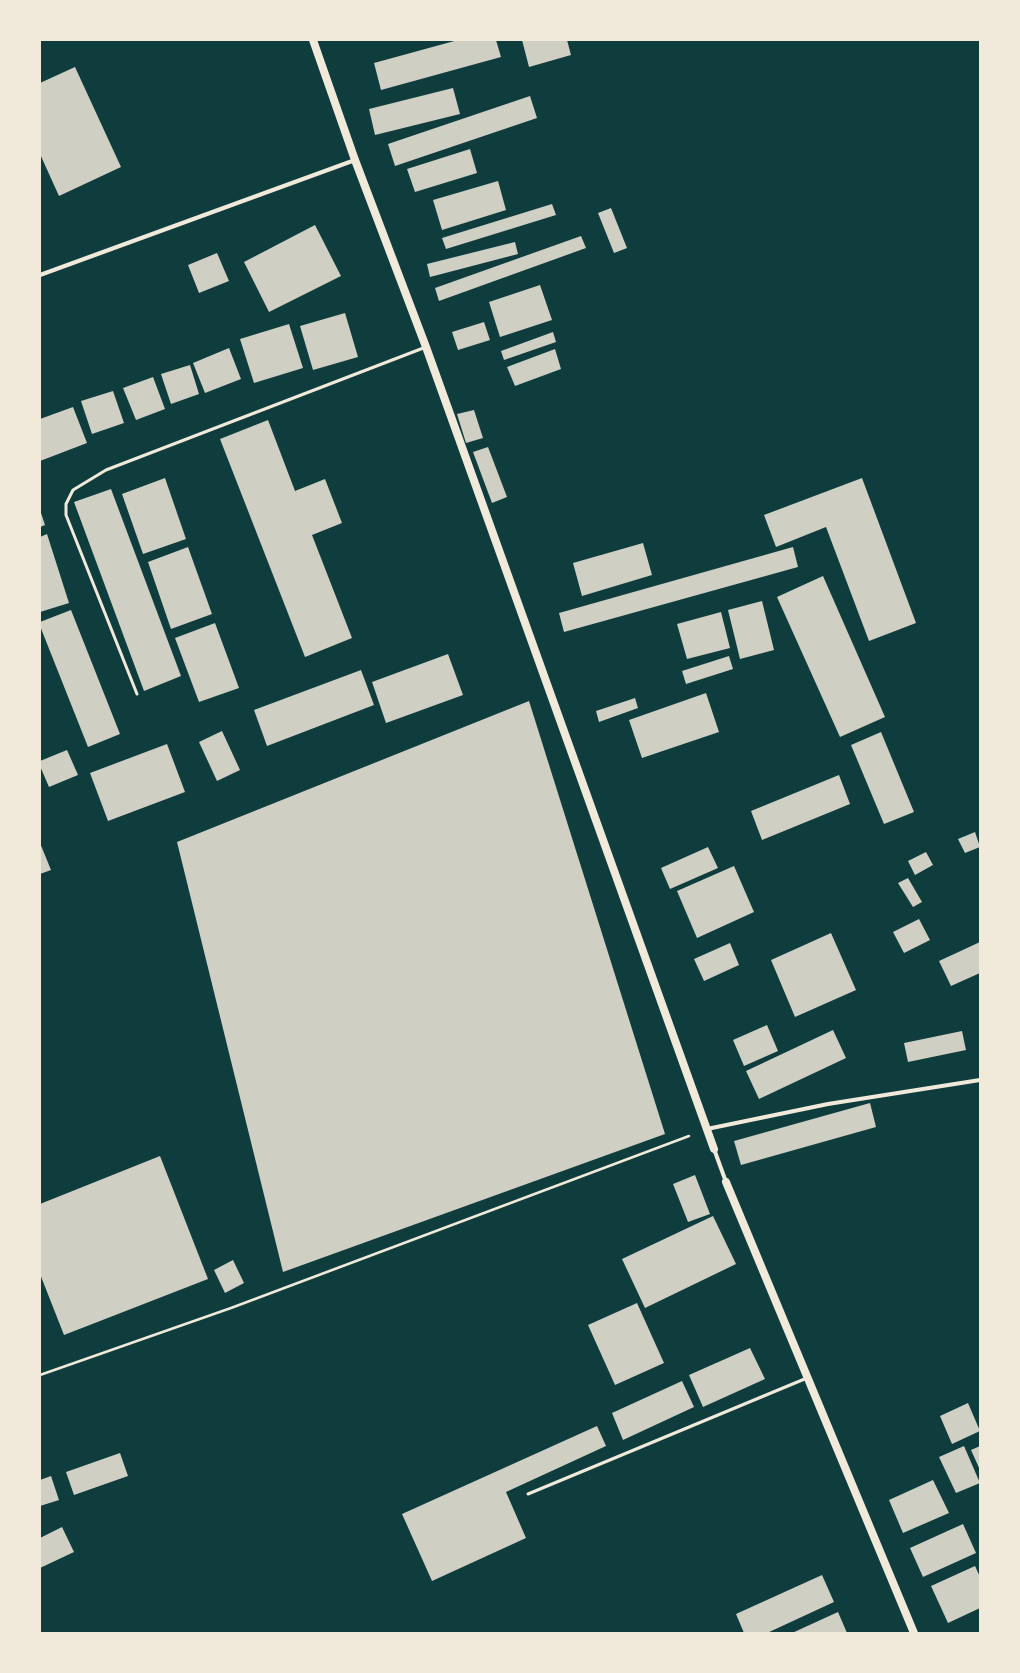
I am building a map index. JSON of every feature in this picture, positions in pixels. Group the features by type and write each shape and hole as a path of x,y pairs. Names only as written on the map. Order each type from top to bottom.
{"main road":[{"path":"313,40 355,160 426,347 714,1149"},
{"path":"726,1182 914,1633"}],"street":[{"path":"40,275 355,160"},
{"path":"707,1129 828,1104 980,1080"},
{"path":"714,1149 726,1182"}],"lane":[{"path":"137,694 66,515 66,504 73,490 106,470 426,347"},
{"path":"528,1494 808,1377"}],"path":[{"path":"40,1375 231,1308 707,1129"}],"building":[{"path":"458,40 496,40 501,57 381,90 374,63"},
{"path":"522,40 567,40 571,55 529,67"},
{"path":"75,67 121,167 59,196 40,154 40,83"},
{"path":"453,88 460,114 375,135 369,109"},
{"path":"530,96 537,118 395,166 388,144"},
{"path":"470,149 477,173 415,192 407,169"},
{"path":"498,181 506,210 442,230 433,200"},
{"path":"552,204 556,215 446,249 442,238"},
{"path":"611,208 627,248 614,253 598,213"},
{"path":"315,225 341,276 269,312 244,262"},
{"path":"581,236 586,248 439,301 435,288"},
{"path":"515,242 518,254 430,277 427,264"},
{"path":"217,253 229,281 199,293 188,265"},
{"path":"540,285 552,320 500,337 489,302"},
{"path":"345,313 358,357 313,370 300,326"},
{"path":"484,322 490,340 458,350 452,332"},
{"path":"289,324 303,368 254,383 240,339"},
{"path":"553,332 556,342 504,360 501,351"},
{"path":"229,348 241,379 205,393 193,363"},
{"path":"555,349 561,369 515,386 507,367"},
{"path":"190,365 199,394 171,404 161,374"},
{"path":"153,377 165,409 136,420 123,388"},
{"path":"113,391 124,423 92,434 81,401"},
{"path":"73,407 87,443 40,461 40,419"},
{"path":"474,410 483,438 466,443 457,414"},
{"path":"268,420 295,491 325,479 342,523 312,535 352,638 305,657 220,439"},
{"path":"488,447 507,497 492,503 473,452"},
{"path":"165,478 186,539 143,554 122,494"},
{"path":"862,478 916,623 869,641 826,527 776,547 764,515"},
{"path":"111,489 181,676 144,691 74,502"},
{"path":"40,510 45,525 40,527"},
{"path":"47,534 69,603 40,612 40,537"},
{"path":"643,543 652,575 582,596 573,563"},
{"path":"188,547 212,614 171,629 148,562"},
{"path":"793,547 798,567 564,632 559,613"},
{"path":"823,576 885,717 840,737 777,597"},
{"path":"762,601 774,650 740,659 728,610"},
{"path":"71,610 120,734 88,747 40,626 40,622"},
{"path":"721,612 730,648 687,659 677,624"},
{"path":"215,623 239,688 199,702 175,638"},
{"path":"448,654 463,695 386,723 372,682"},
{"path":"729,656 733,669 686,684 682,671"},
{"path":"361,670 374,705 267,746 254,710"},
{"path":"706,693 719,732 642,758 629,720"},
{"path":"635,698 638,708 599,722 596,711"},
{"path":"529,701 665,1134 283,1272 177,842"},
{"path":"222,731 240,770 217,781 199,742"},
{"path":"881,732 914,812 884,824 851,745"},
{"path":"167,744 185,792 108,821 90,773"},
{"path":"67,750 78,775 49,787 40,766 40,761"},
{"path":"839,775 850,804 762,840 751,811"},
{"path":"975,832 980,847 965,853 958,839"},
{"path":"40,843 51,870 40,874"},
{"path":"708,847 718,868 670,889 661,868"},
{"path":"926,852 933,865 915,875 908,861"},
{"path":"734,866 754,912 697,938 677,891"},
{"path":"908,878 922,902 913,907 898,883"},
{"path":"919,919 930,940 904,953 893,932"},
{"path":"831,933 856,990 795,1017 771,960"},
{"path":"980,942 980,973 951,986 939,961"},
{"path":"730,943 739,965 704,981 694,959"},
{"path":"767,1025 778,1051 744,1066 733,1040"},
{"path":"833,1030 846,1058 759,1099 746,1071"},
{"path":"962,1031 966,1050 908,1062 904,1043"},
{"path":"870,1103 876,1127 741,1165 734,1141"},
{"path":"160,1156 208,1279 64,1335 40,1274 40,1204"},
{"path":"695,1175 710,1214 688,1222 673,1184"},
{"path":"713,1216 736,1264 645,1308 622,1259"},
{"path":"233,1260 244,1283 225,1293 214,1270"},
{"path":"637,1303 664,1363 615,1385 588,1325"},
{"path":"750,1348 765,1379 703,1407 689,1375"},
{"path":"682,1381 694,1407 623,1440 612,1413"},
{"path":"968,1403 980,1431 952,1444 940,1416"},
{"path":"597,1426 606,1446 506,1492 526,1538 432,1581 402,1514"},
{"path":"964,1446 980,1483 956,1493 939,1457"},
{"path":"980,1446 980,1470 971,1450"},
{"path":"120,1453 128,1476 74,1495 66,1472"},
{"path":"51,1476 59,1500 40,1506 40,1480"},
{"path":"933,1480 949,1513 903,1533 889,1500"},
{"path":"963,1524 976,1553 923,1577 910,1548"},
{"path":"62,1527 74,1552 40,1568 40,1538"},
{"path":"975,1566 980,1577 980,1608 948,1623 931,1586"},
{"path":"822,1575 834,1602 767,1633 744,1633 736,1614"},
{"path":"838,1612 847,1633 792,1633"}]}
